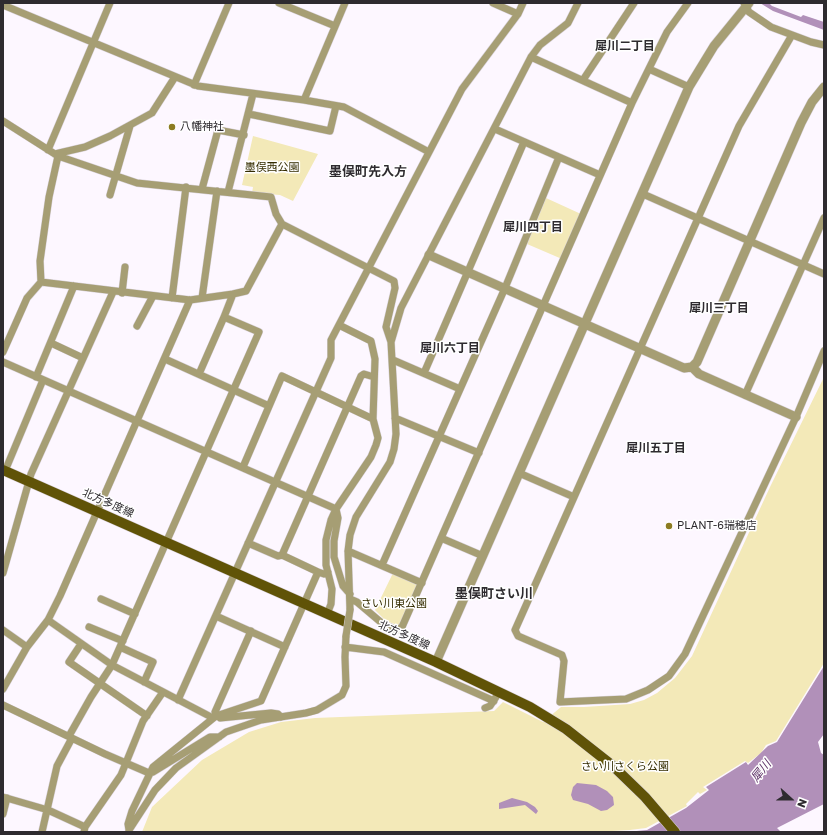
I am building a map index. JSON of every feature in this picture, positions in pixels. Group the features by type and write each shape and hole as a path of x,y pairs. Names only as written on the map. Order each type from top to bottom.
{"main road":[{"name":"北方多度線","path":"4,470 436,662 496,696 537,711 587,744 613,766 645,797 675,832"}],"street":[{"path":"48,150 110,3"},
{"path":"194,85 228,3"},
{"path":"279,3 335,26"},
{"path":"304,100 345,3"},
{"path":"493,3 518,14"},
{"path":"178,700 331,358 331,340 462,89 518,14 523,3"},
{"path":"391,342 401,308 531,57 540,45 568,23 578,3"},
{"path":"583,80 634,3"},
{"path":"336,509 338,518 334,541 334,557 343,586 350,597 383,624 397,630 402,627 422,583 632,103 667,32 688,3"},
{"path":"436,662 689,88 714,46 746,4 758,19 771,27 824,45"},
{"path":"3,5 194,85 344,107 429,152"},
{"path":"792,35 739,126 515,633 518,636 562,655 564,661 560,702 626,699 648,690 669,676 685,654 796,417 824,351"},
{"path":"531,57 632,103"},
{"path":"649,69 689,88"},
{"path":"57,155 85,146 130,126 152,113 175,76"},
{"path":"429,255 684,368 692,367 697,362 801,123 812,102 824,87"},
{"path":"228,192 253,94"},
{"path":"249,114 330,131 336,106"},
{"path":"3,121 57,155 137,183 217,190 271,197 276,214 282,224 394,281 395,284 386,327 391,342 393,360 395,418 394,449 390,462 366,498 356,517 350,535 348,551 350,610 345,647 346,686 342,695 317,710 235,728 219,737 176,768 162,782 128,831"},
{"path":"110,195 130,126"},
{"path":"494,129 600,175"},
{"path":"202,189 218,130 244,134"},
{"path":"424,373 524,142"},
{"path":"3,352 5,343 28,298 41,282 40,261 57,155"},
{"path":"382,565 505,288 559,157"},
{"path":"172,298 186,187"},
{"path":"202,298 217,190"},
{"path":"643,194 824,274"},
{"path":"745,395 802,264 824,218"},
{"path":"41,282 113,292 190,300 246,291 282,224"},
{"path":"122,293 125,267"},
{"path":"36,377 74,286"},
{"path":"3,573 5,558 29,481 113,292"},
{"path":"199,374 233,294"},
{"path":"137,326 152,296"},
{"path":"3,689 27,647 48,620 190,300"},
{"path":"42,832 57,766 91,697 112,665 259,332 224,317"},
{"path":"327,614 331,604 332,589 326,565 326,540 331,520 336,509 372,457 378,438 373,419 375,359 371,341 339,324"},
{"path":"51,343 83,358"},
{"path":"165,359 269,406"},
{"path":"393,360 460,389"},
{"path":"3,362 276,481 336,509"},
{"path":"692,367 699,374 796,417"},
{"path":"282,555 360,376 364,374 374,377"},
{"path":"243,467 282,376 373,419"},
{"path":"4,470 44,380"},
{"path":"395,418 478,453"},
{"path":"519,473 574,497"},
{"path":"441,538 483,556"},
{"path":"248,543 278,556 282,555 318,572 324,574 328,572"},
{"path":"348,551 422,583"},
{"path":"128,831 128,824 132,812 148,780 149,772 215,716 261,701 318,572"},
{"path":"101,599 135,614"},
{"path":"216,616 285,647"},
{"path":"48,620 112,665 178,700 215,716 227,718 271,713 278,714 281,717"},
{"path":"89,627 154,662 144,682"},
{"path":"3,630 27,647"},
{"path":"215,716 219,700 251,631"},
{"path":"81,644 69,662 147,716"},
{"path":"345,647 384,652 496,696 490,706 485,708"},
{"path":"3,814 5,797 48,810 84,829 127,764 147,716 162,692"},
{"path":"3,705 127,764 149,772 153,772 210,737 219,737"}],"green space":[{"name":"墨俣西公園","path":"253,136 318,154 293,201 280,195 252,193 253,187 242,185"},
{"path":"546,198 581,214 562,259 527,244"},
{"name":"さい川さくら公園","path":"824,377 824,663 776,741 766,745 761,753 748,763 745,761 703,787 707,790 700,794 698,792 686,804 687,806 646,828 594,832 142,832 152,807 202,760 249,732 281,722 315,718 494,711 503,702 543,722 561,707 630,704 644,700 657,693 675,678 692,656 770,487"},
{"name":"さい川東公園","path":"393,573 418,584 400,626 386,621 375,610"}],"water":[{"path":"760,3 769,3 772,6 801,17 803,15 824,22 824,30 773,11"},
{"name":"犀川","path":"824,666 824,734 818,742 821,753 824,755 824,804 777,828 781,832 626,832 647,830 686,808 709,790 706,787 746,762 748,765 768,746 777,742"},
{"path":"577,783 596,785 607,791 613,797 614,805 607,810 601,811 588,804 573,800 571,795 573,787"},
{"path":"512,798 527,802 538,811 536,814 525,805 499,809 499,803"}],"place":[{"name":"八幡神社","path":"172,127"},
{"name":"PLANT-6瑞穂店","path":"669,526"}],"district":[{"name":"犀川二丁目","path":"625,46"},
{"name":"墨俣町先入方","path":"368,172"},
{"name":"犀川四丁目","path":"533,227"},
{"name":"犀川三丁目","path":"719,308"},
{"name":"犀川六丁目","path":"450,348"},
{"name":"犀川五丁目","path":"656,448"},
{"name":"墨俣町さい川","path":"494,594"}]}
